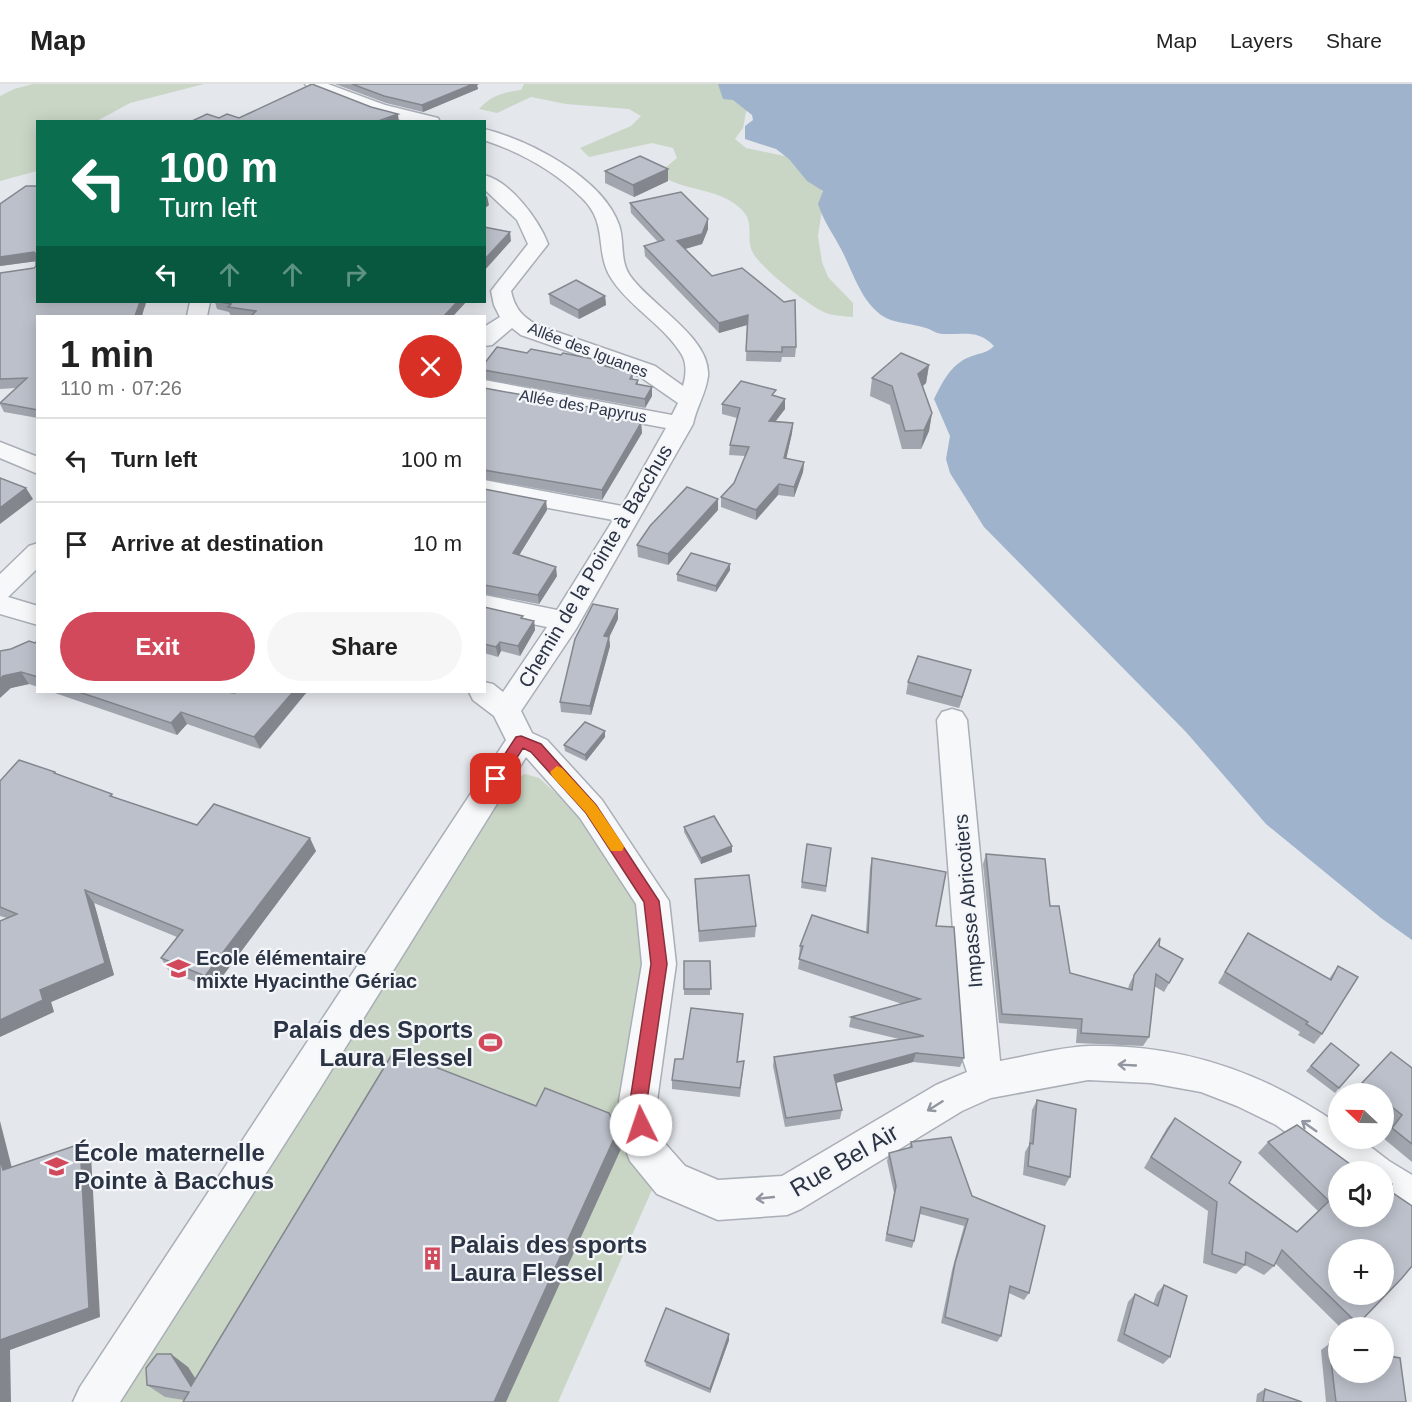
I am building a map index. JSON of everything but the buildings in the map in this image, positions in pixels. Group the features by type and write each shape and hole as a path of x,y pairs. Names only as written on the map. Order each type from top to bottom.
{"street":[{"path":"313,84 379,109 424,120"},
{"name":"Chemin de la Pointe à Bacchus","path":"486,135 529,151 589,192 600,204 609,224 615,267 627,288 668,323 694,355 698,373 685,412 629,515 566,621 515,698 494,700 521,741"},
{"name":"Allée des Iguanes","path":"486,182 512,204 535,233 538,244 529,256 502,272 501,291 504,310 512,319 529,330 647,371 685,412"},
{"path":"486,338 512,319"},
{"name":"Allée des Papyrus","path":"486,387 685,412"},
{"path":"0,448 36,466"},
{"path":"486,488 629,515"},
{"path":"0,590 36,554"},
{"path":"0,604 36,615"},
{"path":"486,604 566,621"},
{"name":"Impasse Abricotiers","path":"952,720 981,1060 988,1081"},
{"path":"95,1402 312,1069 521,741"},
{"name":"Rue Bel Air","path":"521,741 536,748 591,809 652,901 659,964 638,1101 644,1148 671,1180 718,1200 787,1195 949,1098 988,1081 1088,1063 1151,1066 1201,1075 1248,1092 1288,1112 1358,1161"},
{"path":"1394,1186 1412,1198"}],"green space":[{"path":"33,84 204,84 130,103 99,120 36,120 36,171 0,181 0,96"},
{"path":"524,84 724,84 747,107 743,128 735,139 746,148 789,157 820,185 824,197 818,236 822,262 828,277 853,303 853,317 832,315 818,309 764,266 752,251 748,219 733,202 665,178 666,167 677,158 673,148 652,143 589,157 580,148 631,126 641,116 629,109 566,104 531,97 497,113 479,109 488,100 498,95 521,90"},
{"name":"Palais des Sports Laura Flessel","path":"525,774 539,778 578,813 619,863 645,919 655,1183 558,1402 112,1402 511,781"}],"water":[{"path":"718,84 1412,84 1412,940 1381,918 1266,824 1186,732 984,527 950,473 946,459 950,436 934,399 947,376 961,361 994,346 976,335 941,334 921,326 892,320 874,309 858,285 820,210 818,204 823,191 807,181 789,159 776,149 745,139 745,126 753,120 752,115 733,100 723,99"}],"slow traffic":[{"path":"557,772 591,809 617,847"}],"place":[{"name":"Ecole élémentaire mixte Hyacinthe Gériac","path":"178,969"},
{"name":"Palais des Sports Laura Flessel","path":"491,1043"},
{"name":"École maternelle Pointe à Bacchus","path":"56,1166"},
{"name":"Palais des sports Laura Flessel","path":"432,1258"}],"route":[{"path":"496,779 521,741 536,748 591,809 652,901 659,964 638,1101 641,1125"}]}
